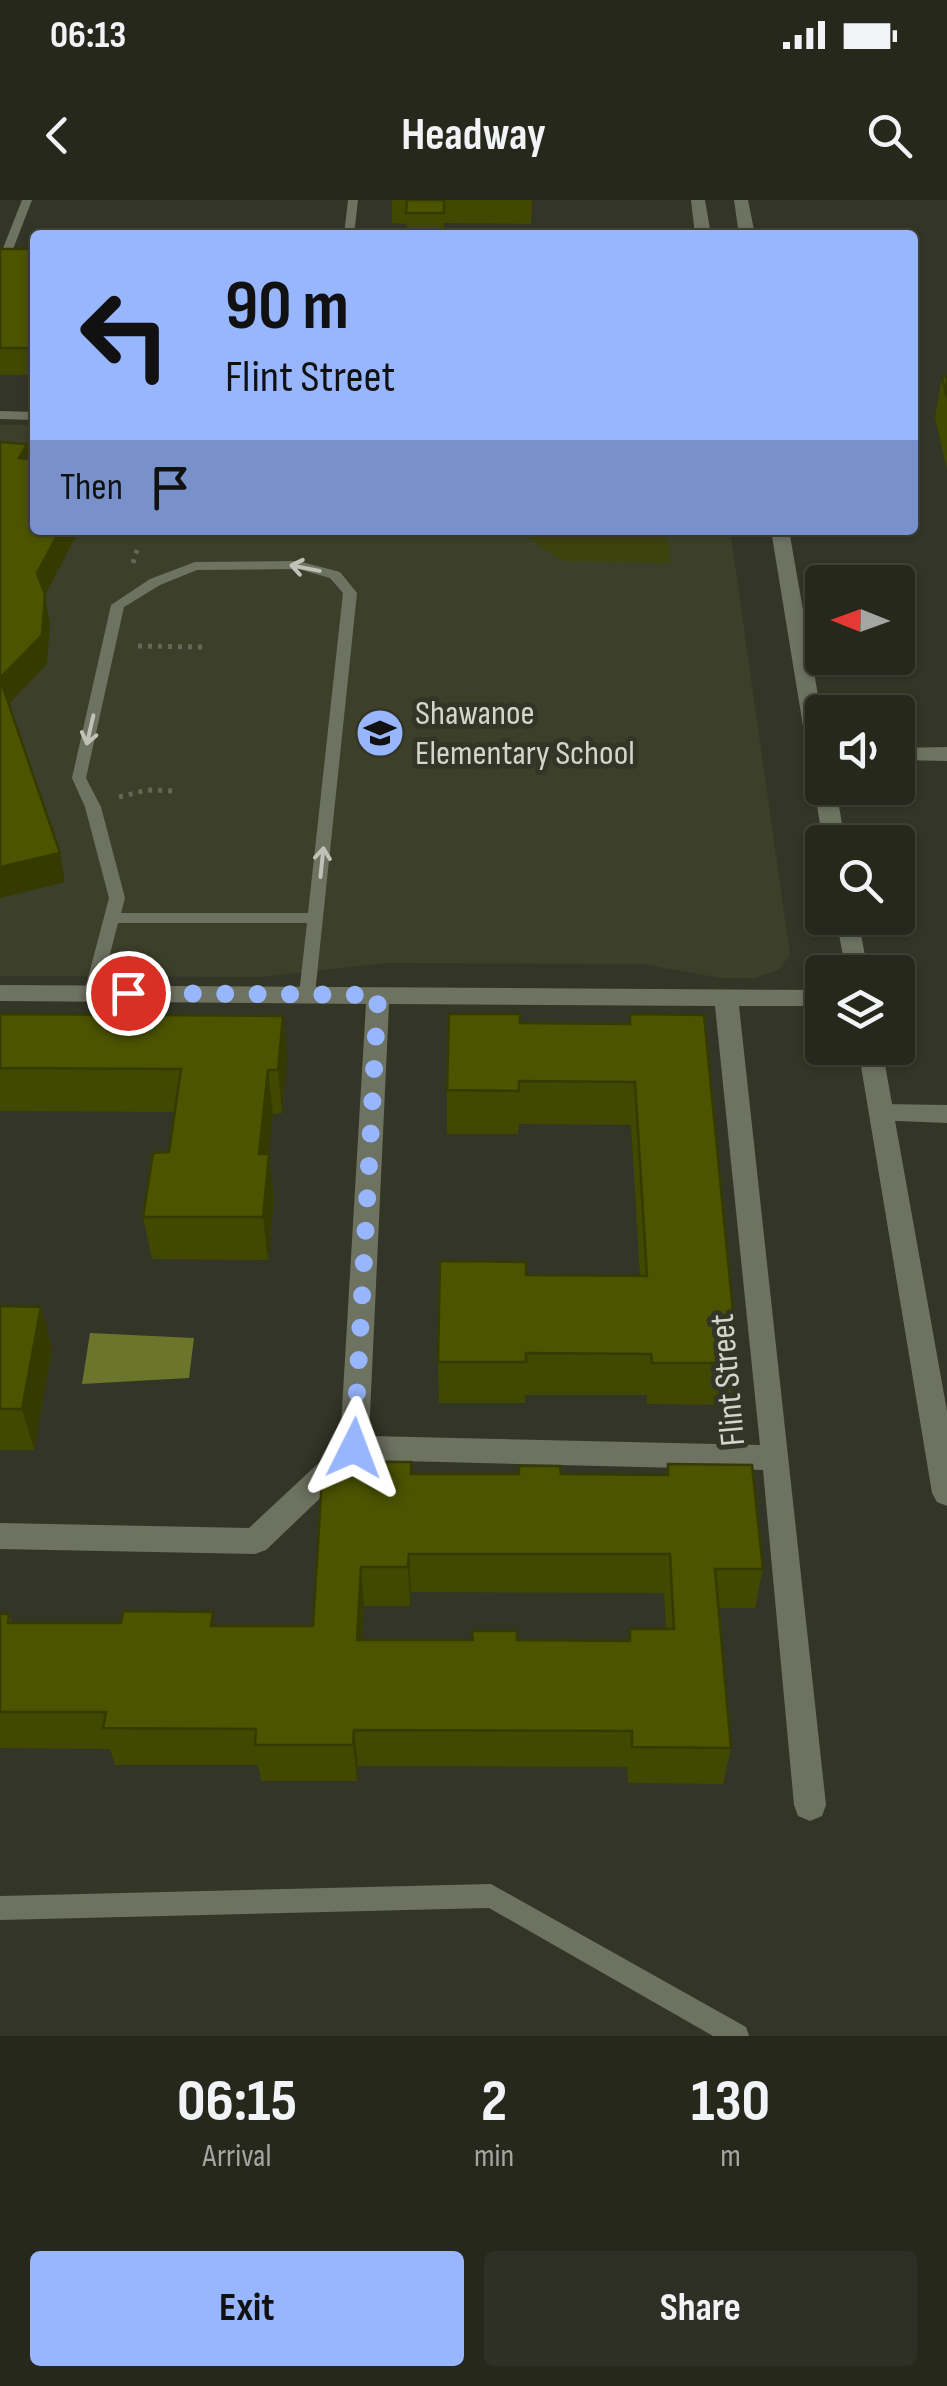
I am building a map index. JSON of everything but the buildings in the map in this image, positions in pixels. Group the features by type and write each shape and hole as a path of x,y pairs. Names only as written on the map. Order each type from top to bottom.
{"street":[{"path":"698,200 702,230"},
{"path":"741,200 746,230"},
{"path":"781,535 809,695"},
{"path":"915,754 947,754"},
{"path":"0,993 805,998"},
{"path":"0,1536 256,1541 354,1448 378,995"},
{"name":"Flint Street","path":"354,1448 776,1458 726,998"},
{"path":"873,1065 938,1395 947,1493"},
{"path":"881,1113 947,1114"},
{"path":"776,1458 810,1806"}],"lane":[{"path":"20,257 3,257 27,200"},
{"path":"350,230 353,200"},
{"path":"0,416 30,416"},
{"path":"92,993 117,898 93,807 80,778 118,605 155,582 195,566 298,565 335,575 350,593 307,994"},
{"path":"112,918 316,918"},
{"path":"0,1908 491,1896 736,2036"}],"path":[{"path":"134,646 202,647"},
{"path":"113,798 148,790 177,791"}],"shaded area":[{"name":"Shawanoe Elementary School","path":"0,425 30,425 30,535 731,535 790,955 778,970 755,978 721,978 642,964 386,963 261,977 0,976"},
{"path":"523,535 667,535 670,563 563,561"},
{"path":"90,1333 194,1338 189,1378 82,1384"}],"place":[{"name":"Shawanoe Elementary School","path":"380,733"}],"route":[{"path":"128,993 378,995 354,1448"}]}
